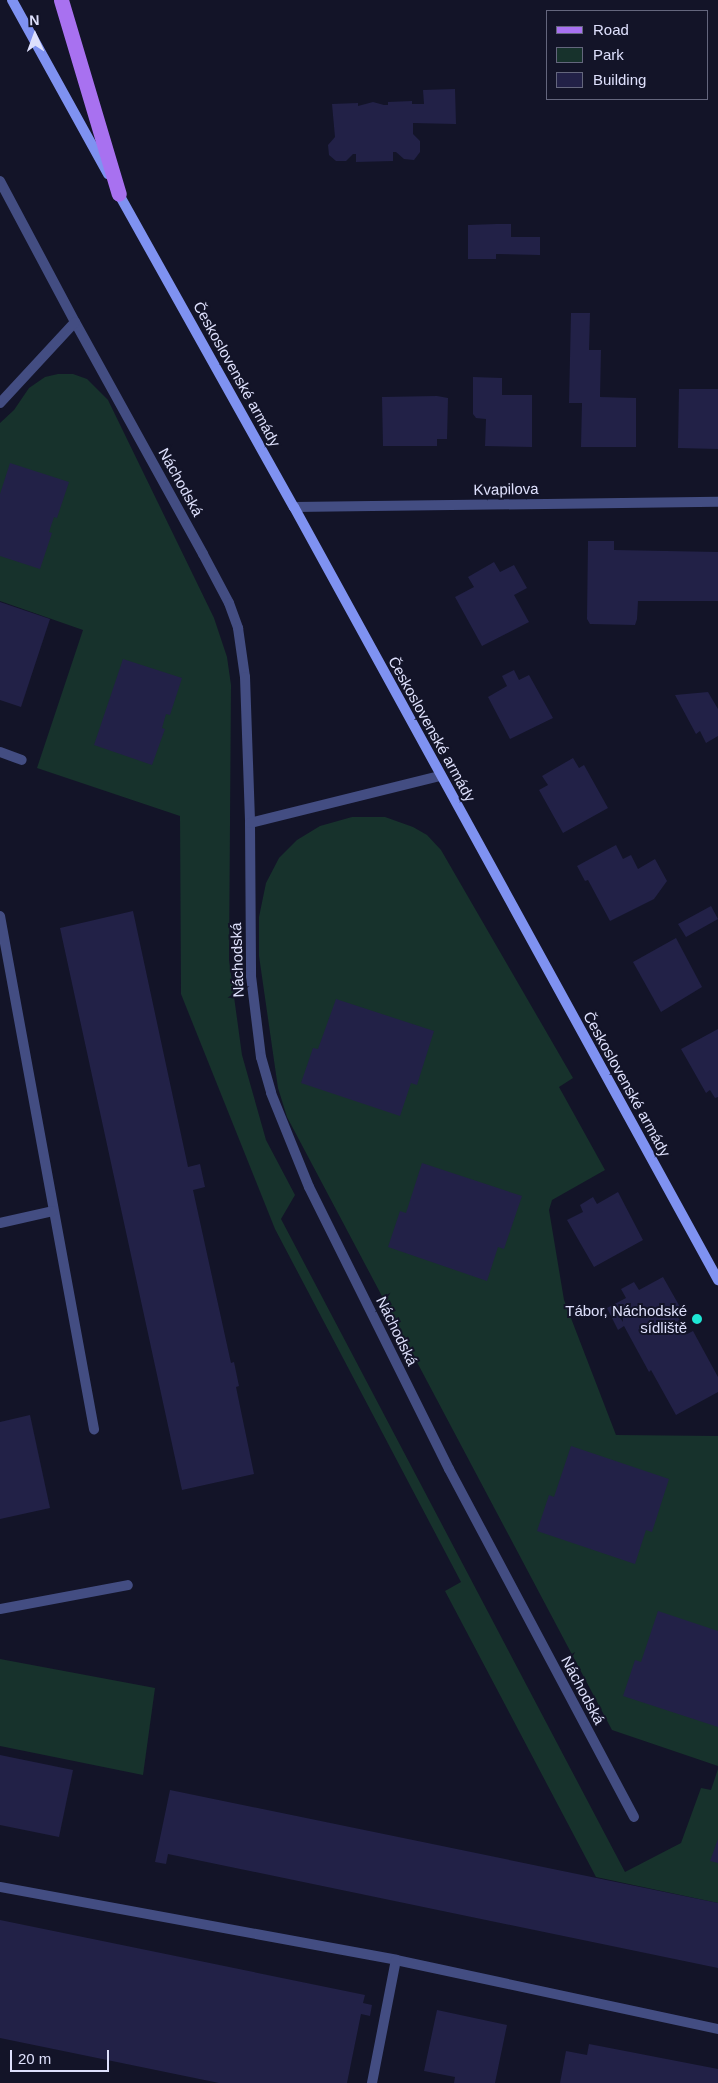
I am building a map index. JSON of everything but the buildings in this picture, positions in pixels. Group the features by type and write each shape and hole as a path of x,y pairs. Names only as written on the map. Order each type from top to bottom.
{"main road":[{"name":"Československé armády","path":"12,0 118,194 294,506 440,776 718,1280"},
{"path":"61,0 118,194"}],"street":[{"name":"Náchodská","path":"0,181 75,322 203,554 229,603 238,628 245,677 250,823 251,976 261,1057 270,1093 309,1187 449,1469 634,1817"},
{"path":"0,403 75,322"},
{"name":"Kvapilova","path":"294,506 718,502"},
{"path":"0,752 22,760"},
{"path":"250,823 440,776"},
{"path":"0,916 94,1429"},
{"path":"0,1223 53,1211"},
{"path":"0,1609 128,1585"},
{"path":"0,1887 396,1960 718,2029"},
{"path":"372,2083 396,1960"}],"green space":[{"path":"58,374 73,374 87,379 108,400 214,618 227,657 231,685 229,960 242,1055 266,1140 295,1195 281,1219 625,1872 681,1843 701,1788 711,1790 718,1769 718,1903 596,1877 445,1591 461,1582 275,1229 181,994 180,816 37,768 83,630 0,601 0,423 14,410 29,388 45,377"},
{"path":"352,817 385,817 413,827 427,835 441,850 573,1078 559,1087 605,1170 552,1200 549,1210 564,1300 616,1435 718,1436 718,1766 612,1730 287,1117 278,1088 259,956 259,917 266,883 279,858 297,840 320,826"},
{"path":"0,1659 155,1688 143,1775 0,1746"}],"place":[{"name":"Tábor, Náchodské sídliště","path":"697,1319"}]}
